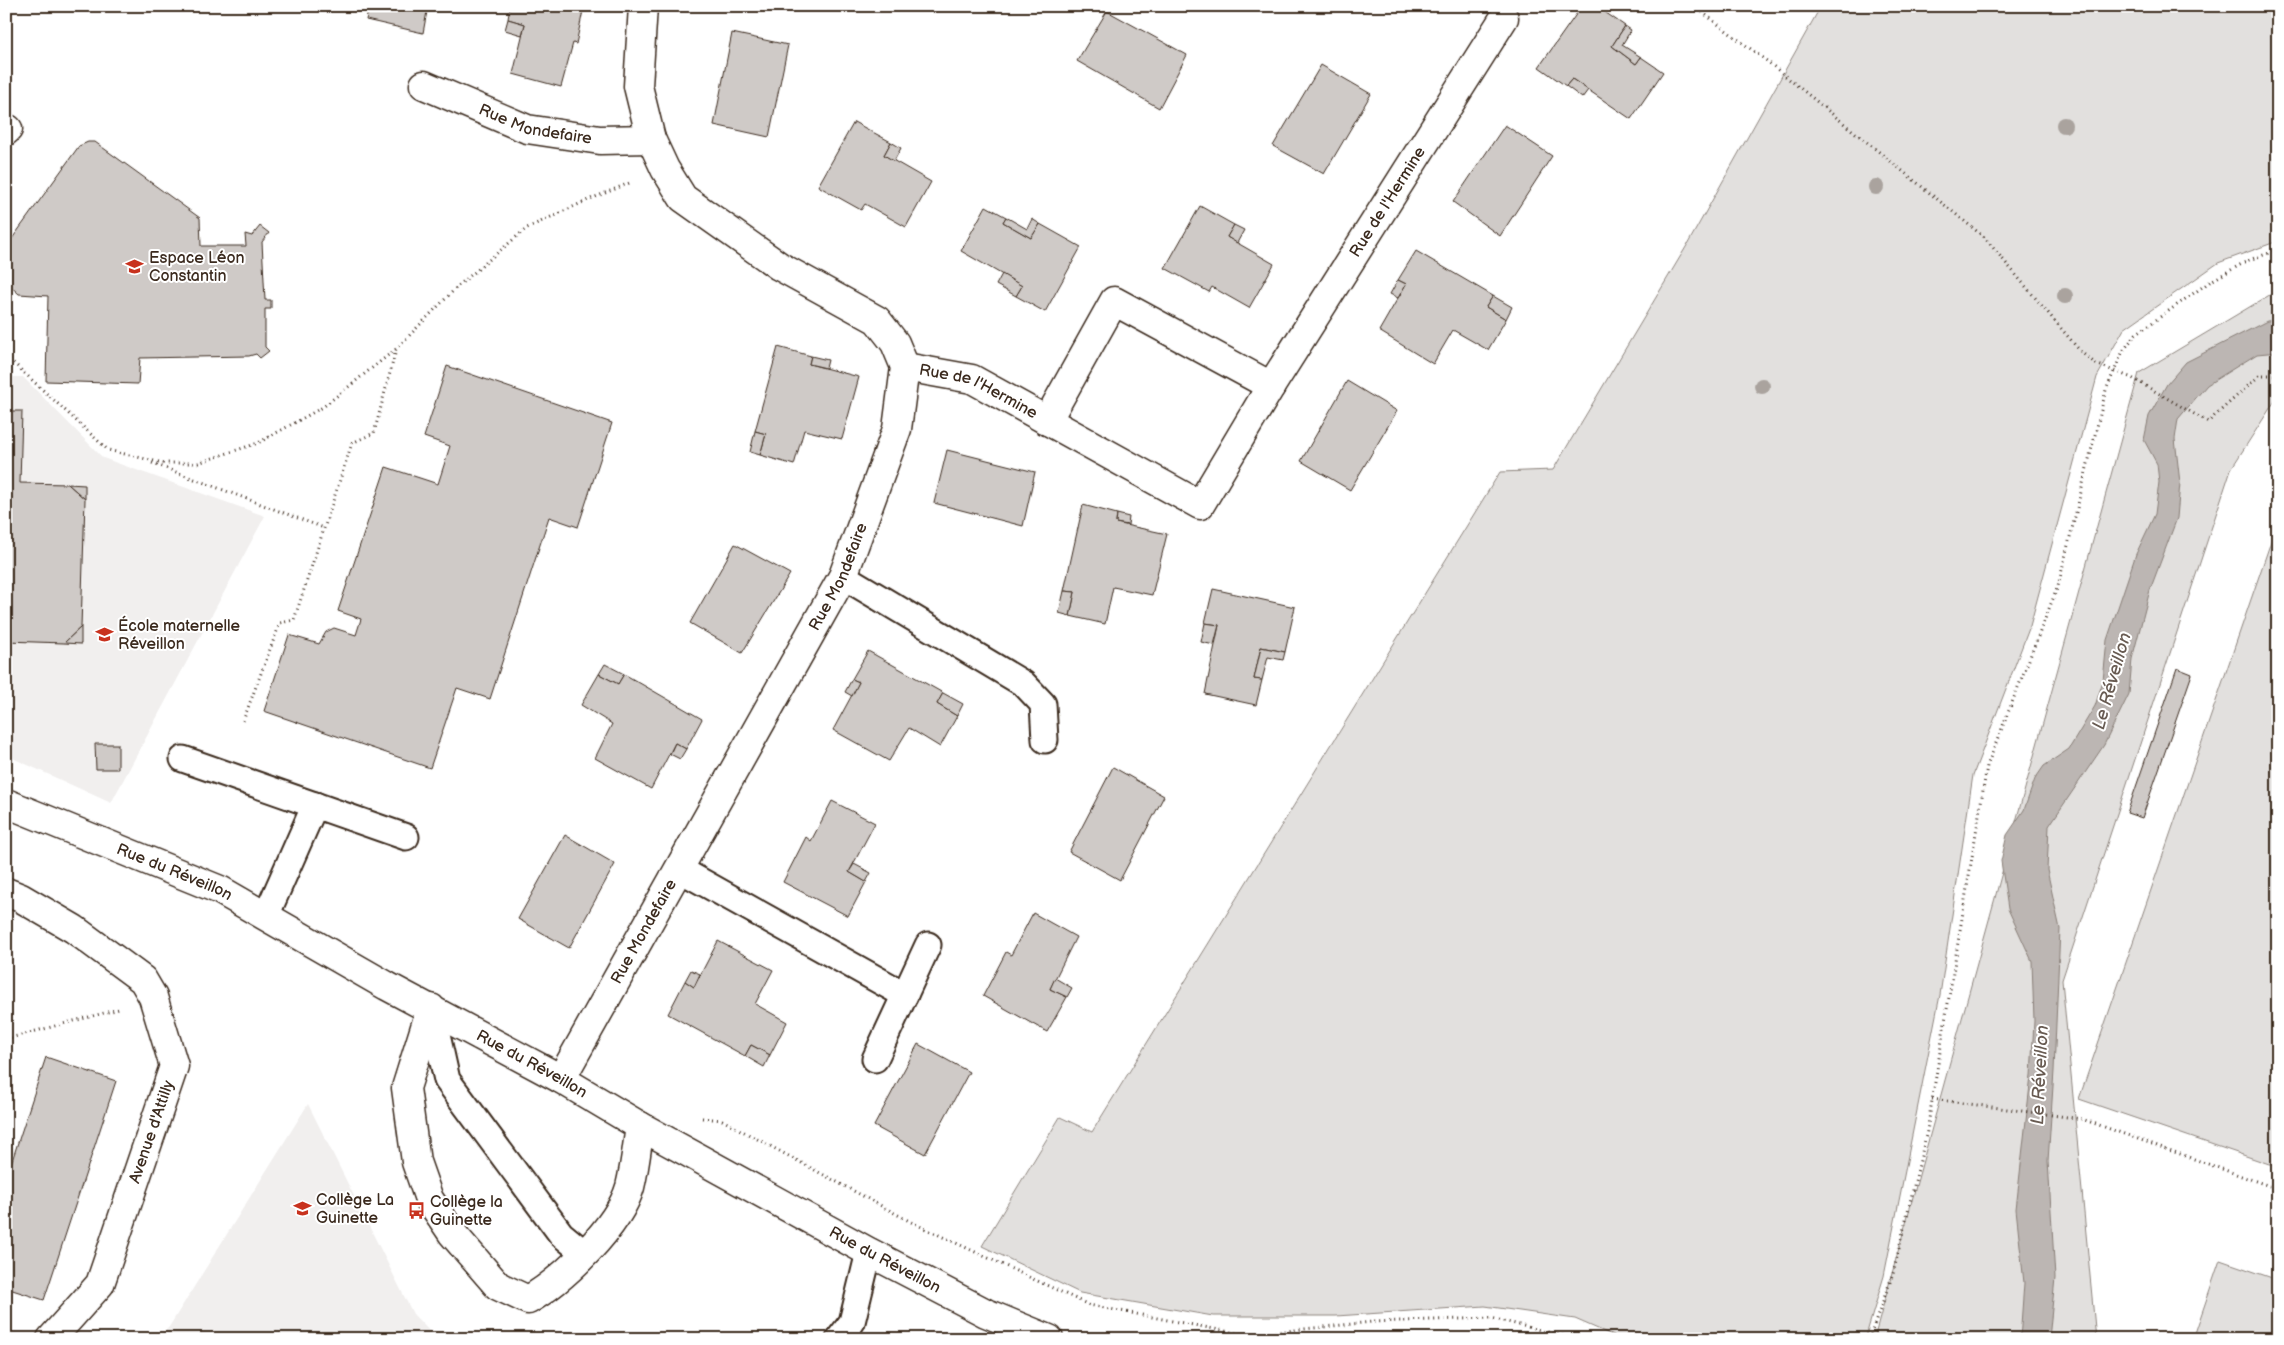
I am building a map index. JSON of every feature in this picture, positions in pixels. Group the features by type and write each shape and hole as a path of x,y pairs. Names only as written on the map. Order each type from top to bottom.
{"street":[{"name":"Rue Mondefaire","path":"561,1078 843,576 897,429 905,367 895,343 877,320 779,266 683,198 665,169 651,139 638,86 643,6"},
{"name":"Rue de l'Hermine","path":"905,367 972,379 1200,505 1271,386 1504,18"},
{"name":"Rue Mondefaire","path":"424,85 527,129 600,140 651,139"},
{"name":"Rue de l'Hermine","path":"1047,421 1114,301 1271,386"},
{"name":"Rue du Réveillon","path":"6,803 220,890 387,986 561,1078 640,1126 869,1252 986,1313 1049,1339"},
{"name":"Avenue d'Attilly","path":"6,892 21,898 74,929 143,980 153,997 174,1066 100,1284 51,1339"},
{"path":"431,1008 406,1088 416,1162 429,1199 452,1232 498,1286 528,1300 548,1289 615,1220 630,1188 640,1126"}],"lane":[{"path":"843,576 1024,684 1043,704 1045,740"},
{"path":"183,759 406,837"},
{"path":"266,916 314,805"},
{"path":"679,869 905,995"},
{"path":"874,1059 928,945"},
{"path":"431,1008 447,1080 561,1234 584,1253"},
{"path":"840,1339 852,1322 869,1252"}],"path":[{"path":"1694,6 1768,62 1984,237 2082,352 2096,364 2114,373 2132,378 2208,422 2260,375 2278,374"},
{"path":"6,356 108,450 163,463 198,463 258,443 323,407 396,349 458,286 527,228 588,200 665,169"},
{"path":"1869,1339 1892,1274 1932,1099 1987,766 2058,586 2106,390 2123,352 2136,334 2211,281 2249,260 2278,250"},
{"path":"243,721 280,623 294,620 352,443 374,433 396,349"},
{"path":"136,456 324,528"},
{"path":"6,1040 121,1009 143,980"},
{"path":"1932,1099 2082,1119 2278,1190"},
{"path":"697,1117 722,1120 911,1222 1089,1306 1246,1336 1372,1322 1491,1318 1576,1339"}],"shaded area":[{"path":"1821,6 2278,6 2278,241 2218,263 2124,329 2097,377 2030,626 1973,775 1940,995 1884,1276 1865,1339 1621,1339 1575,1319 1485,1306 1336,1316 1213,1316 1080,1293 982,1246 1060,1117 1092,1132 1500,472 1553,470 1686,247"},
{"path":"2278,290 2278,396 2231,469 2062,980 2096,1339 1874,1339 2139,373"},
{"name":"École maternelle Réveillon","path":"6,377 23,377 103,458 265,516 111,803 6,755"},
{"path":"2278,521 2278,1167 2079,1099"},
{"name":"Collège La Guinette","path":"308,1104 413,1314 437,1339 157,1339 169,1327"},
{"path":"2220,1260 2278,1280 2278,1339 2193,1339"}],"water":[{"name":"Le Réveillon","path":"2278,320 2278,352 2257,354 2207,385 2178,419 2175,439 2180,483 2177,518 2150,590 2132,659 2129,694 2104,745 2049,826 2047,870 2060,929 2048,1161 2055,1278 2049,1339 2020,1339 2024,1283 2016,1209 2031,1076 2034,1021 2032,961 2008,909 2001,861 2007,835 2024,810 2035,779 2044,766 2069,749 2095,706 2103,681 2107,640 2136,554 2155,514 2159,482 2157,464 2144,440 2149,416 2167,384 2186,362 2267,321"}],"building":[{"path":"369,6 428,6 423,33 366,20"},
{"path":"510,6 584,6 576,44 573,43 561,87 513,74 525,24 508,19"},
{"path":"1582,6 1596,6 1625,26 1612,46 1636,64 1641,57 1663,72 1631,119 1572,79 1566,86 1539,67"},
{"path":"1107,11 1187,55 1159,108 1077,61"},
{"path":"508,19 525,24 522,35 505,30"},
{"path":"1625,26 1631,30 1622,45 1641,57 1636,64 1612,46"},
{"path":"732,33 788,45 769,137 714,125"},
{"path":"1321,65 1371,94 1324,174 1273,146"},
{"path":"1572,79 1588,90 1582,98 1566,86"},
{"path":"854,122 891,142 884,155 931,182 906,227 865,204 861,210 818,186"},
{"path":"1505,125 1552,156 1500,236 1453,202"},
{"name":"Espace Léon Constantin","path":"88,142 95,142 200,218 201,246 246,246 245,234 252,236 260,226 269,233 262,242 265,300 271,300 271,309 265,309 265,347 269,351 260,358 256,354 249,356 140,358 138,384 46,381 48,296 19,294 6,282 6,247 79,146"},
{"path":"891,142 901,148 894,161 884,155"},
{"path":"986,206 1006,217 1003,222 1031,238 1040,224 1081,247 1045,312 1016,296 1022,286 961,251"},
{"path":"1200,206 1234,225 1227,237 1274,264 1249,308 1212,287 1209,292 1165,268"},
{"path":"1006,217 1027,229 1032,219 1040,224 1031,238 1003,222"},
{"path":"1234,225 1244,230 1237,243 1227,237"},
{"path":"1416,251 1493,296 1486,307 1506,319 1488,350 1453,330 1433,364 1379,331 1406,284 1398,280"},
{"path":"1002,274 1022,286 1016,296 996,285"},
{"path":"1398,280 1406,284 1398,298 1390,294"},
{"path":"1493,296 1512,307 1506,319 1486,307"},
{"path":"778,347 811,356 809,364 859,377 842,439 804,430 794,465 760,455 766,434 755,431"},
{"path":"811,356 828,360 826,368 809,364"},
{"path":"447,366 612,423 578,527 549,517 490,699 457,688 430,768 264,711 289,635 319,644 326,632 334,628 356,635 361,619 338,611 386,467 438,484 450,446 424,437"},
{"path":"1347,381 1397,411 1350,490 1301,461"},
{"path":"6,411 22,411 20,483 68,484 85,499 81,627 64,643 6,641"},
{"path":"755,431 766,434 760,455 750,452"},
{"path":"947,450 1035,472 1023,526 934,503"},
{"path":"68,484 85,485 85,499"},
{"path":"1083,505 1117,514 1116,523 1167,534 1152,595 1113,587 1105,624 1070,616 1075,592 1064,591"},
{"path":"1117,514 1129,517 1128,525 1116,523"},
{"path":"735,544 790,574 742,653 690,623"},
{"path":"1213,589 1295,607 1285,652 1261,647 1254,679 1262,680 1256,705 1205,694 1219,625 1205,623"},
{"path":"1064,591 1075,592 1070,616 1059,613"},
{"path":"1205,623 1219,625 1214,645 1201,642"},
{"path":"81,627 81,644 64,643"},
{"path":"1261,647 1285,652 1283,660 1268,657 1262,680 1254,679"},
{"path":"868,651 943,693 937,704 957,716 940,747 909,728 889,761 833,730 859,682 852,679"},
{"path":"605,664 624,674 618,684 599,674"},
{"path":"2177,668 2192,674 2142,818 2127,813"},
{"path":"599,674 618,684 624,674 702,719 686,749 675,743 651,789 595,758 612,724 581,705"},
{"path":"852,679 859,682 852,696 845,692"},
{"path":"943,693 963,704 957,716 937,704"},
{"path":"675,743 686,749 680,759 670,754"},
{"path":"95,744 118,744 118,769 96,769"},
{"path":"1113,767 1164,796 1120,880 1069,852"},
{"path":"832,801 875,823 849,872 866,882 848,916 783,882 806,837 811,841"},
{"path":"565,835 615,864 569,948 518,919"},
{"path":"854,864 871,873 866,882 849,872"},
{"path":"1033,913 1076,937 1050,989 1067,997 1047,1032 983,996 1006,952 1011,955"},
{"path":"718,941 773,970 755,1004 787,1022 770,1055 751,1045 745,1056 668,1014 685,981 694,987"},
{"path":"691,970 700,974 694,987 685,981"},
{"path":"1055,978 1072,988 1067,997 1050,989"},
{"path":"918,1044 969,1072 925,1154 874,1126"},
{"path":"751,1045 770,1055 764,1067 745,1056"},
{"path":"46,1057 116,1081 44,1300 6,1288 6,1179"}],"place":[{"name":"Espace Léon Constantin","path":"135,267"},
{"name":"École maternelle Réveillon","path":"104,635"},
{"name":"Collège La Guinette","path":"302,1209"},
{"name":"Collège la Guinette","path":"416,1211"}]}
